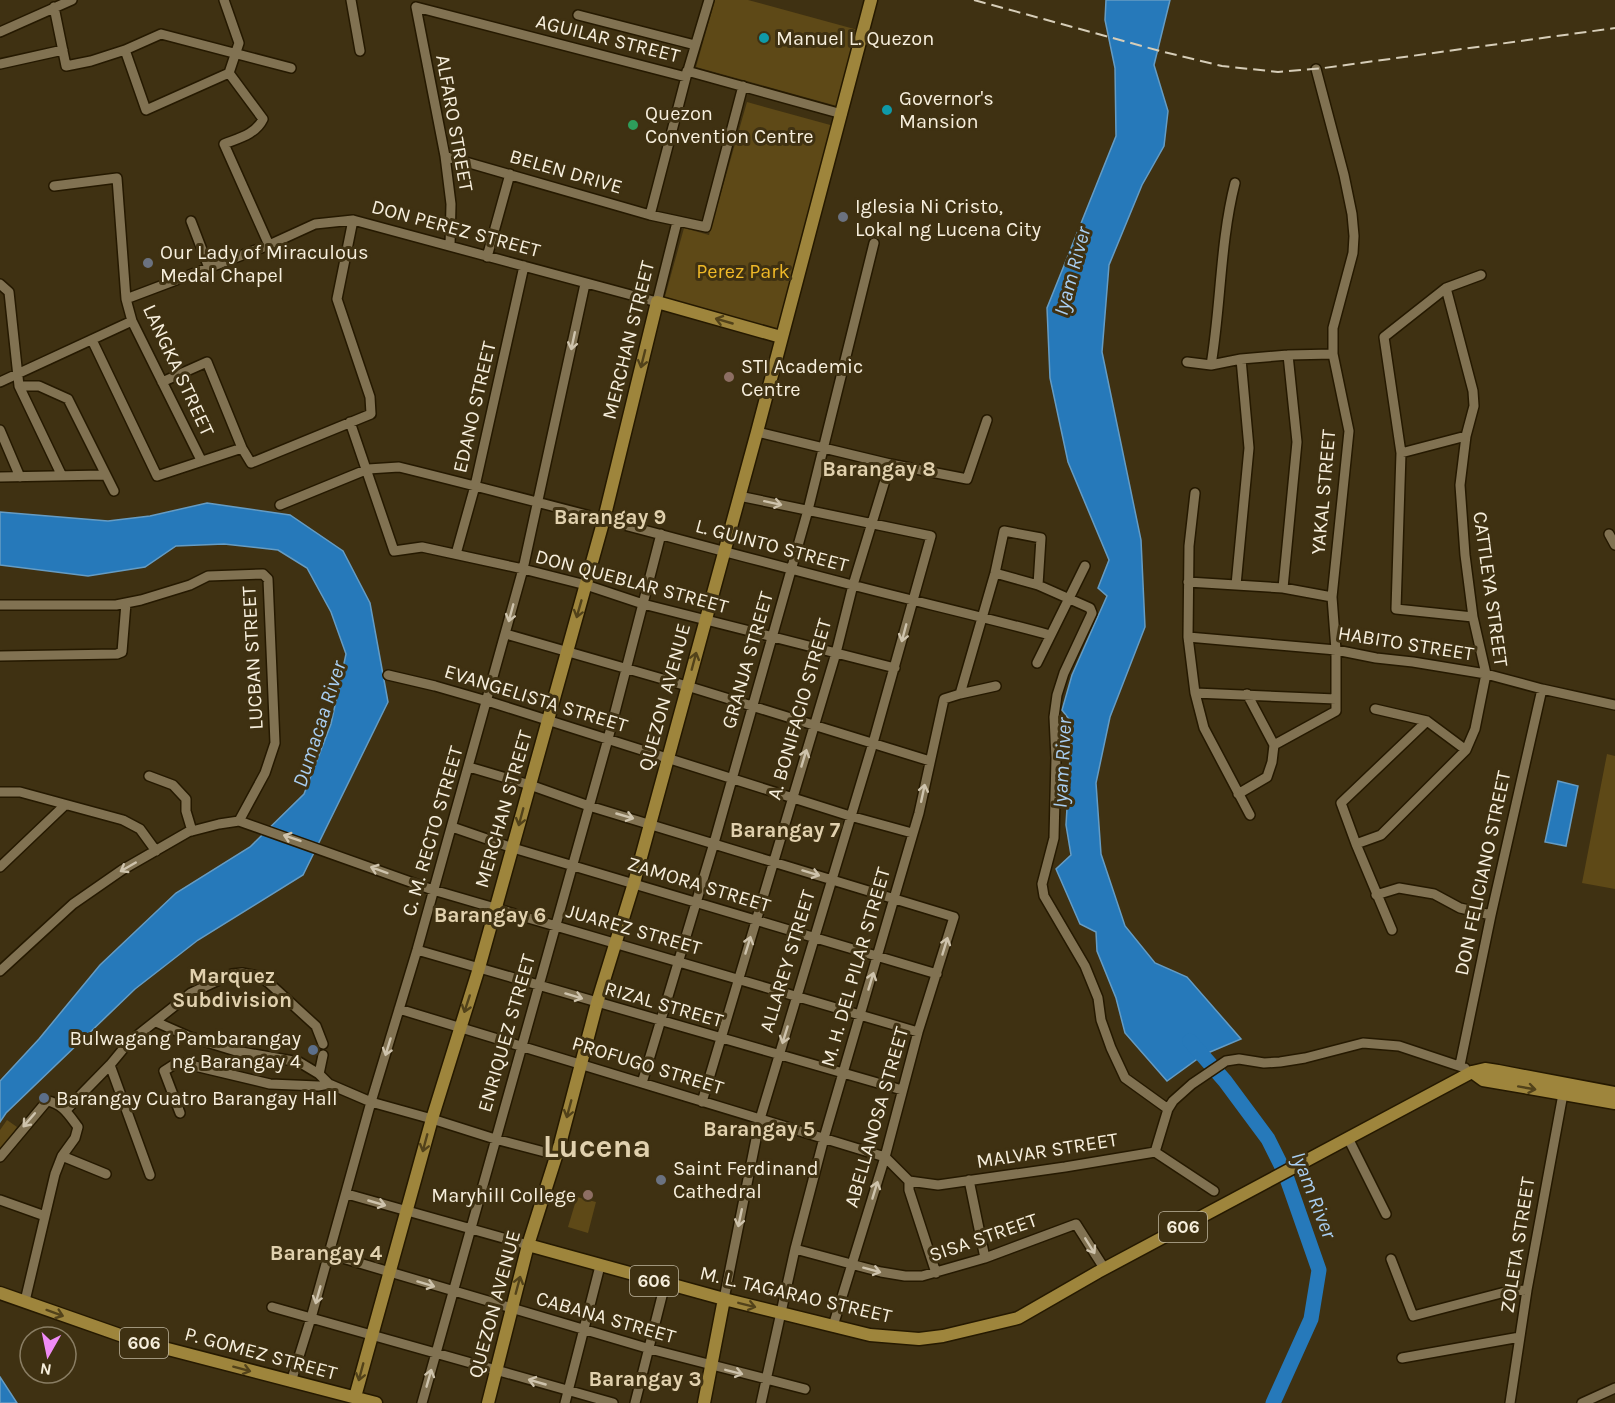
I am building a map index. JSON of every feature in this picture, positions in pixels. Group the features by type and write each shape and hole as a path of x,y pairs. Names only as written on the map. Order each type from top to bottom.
{"main road":[{"name":"QUEZON AVENUE","path":"488,1403 528,1245 634,883 757,432 871,0"},
{"name":"DON PEREZ STREET","path":"657,302 781,337"},
{"name":"MERCHAN STREET","path":"354,1400 432,1119 479,968 586,585 657,302"},
{"name":"M. L. TAGARAO STREET","path":"528,1245 665,1284 870,1335 905,1339 943,1336 1018,1318 1104,1268 1472,1072 1485,1069 1615,1093"},
{"path":"1472,1072 1483,1080 1615,1103"},
{"name":"P. GOMEZ STREET","path":"0,1293 126,1338 354,1400 376,1403"},
{"name":"ALLAREY STREET","path":"704,1403 724,1299"}],"street":[{"path":"0,32 72,0"},
{"path":"125,50 146,110 229,73 240,44 224,0"},
{"path":"351,0 360,51"},
{"path":"650,215 709,0"},
{"name":"AGUILAR STREET","path":"413,4 842,114"},
{"name":"ALFARO STREET","path":"413,4 445,156 451,204 450,246"},
{"path":"54,8 66,66 125,50 161,34 291,68"},
{"path":"578,15 695,45"},
{"path":"0,64 63,50"},
{"name":"YAKAL STREET","path":"1274,745 1336,711 1336,650 1332,597 1349,431 1333,354 1333,328 1353,253 1352,214 1316,69"},
{"path":"229,73 263,119 252,132 224,144 269,245"},
{"name":"BELEN DRIVE","path":"445,156 650,215 706,227 743,87"},
{"path":"487,257 510,174"},
{"name":"LANGKA STREET","path":"54,186 117,178 126,299 132,321 201,460"},
{"path":"1211,365 1217,327 1228,210 1235,183"},
{"path":"162,382 207,362 250,463 371,414 370,397 336,299 353,220"},
{"name":"DON PEREZ STREET","path":"126,299 269,245 315,224 353,220 657,302"},
{"path":"191,221 209,268"},
{"name":"MERCHAN STREET","path":"657,302 676,222"},
{"name":"GRANJA STREET","path":"642,1083 714,843 808,510 874,243"},
{"name":"EDANO STREET","path":"456,554 475,486 524,266"},
{"path":"1473,617 1396,609 1401,453 1384,338 1446,288 1481,275"},
{"path":"0,284 9,292 20,386 61,474"},
{"name":"C. M. RECTO STREET","path":"291,1382 347,1194 371,1102 417,950 506,634 539,502 585,284"},
{"name":"CATTLEYA STREET","path":"1356,844 1381,835 1466,750 1475,729 1486,674 1473,617 1465,555 1460,485 1466,436 1474,406 1473,391 1446,288"},
{"path":"0,382 132,321"},
{"path":"92,340 157,476 242,448"},
{"path":"1187,362 1211,365 1241,359 1333,354"},
{"path":"1283,588 1297,442 1288,355"},
{"path":"1236,585 1249,447 1241,359"},
{"path":"20,386 39,386 68,399 114,491"},
{"path":"757,432 890,464 968,479 987,420"},
{"path":"350,422 368,469"},
{"path":"0,430 20,477"},
{"path":"1401,453 1466,436"},
{"name":"A. BONIFACIO STREET","path":"702,1102 890,464"},
{"name":"L. GUINTO STREET","path":"280,505 368,469 399,467 1050,635"},
{"name":"DON QUEBLAR STREET","path":"368,469 394,551 422,547 523,569 586,585 643,604 894,668"},
{"path":"0,477 61,474 105,475"},
{"path":"1195,494 1189,546 1188,582 1188,637 1195,693 1204,728 1250,814"},
{"path":"739,496 872,524"},
{"name":"ALLAREY STREET","path":"724,1299 760,1119 816,939 931,536 872,524"},
{"path":"996,686 960,694 995,573 1004,531 1041,538 1038,585"},
{"name":"ENRIQUEZ STREET","path":"422,1403 608,739 661,534"},
{"path":"1609,534 1615,545"},
{"path":"1037,663 1085,566"},
{"path":"995,573 1038,585 1090,608 1092,613 1064,673 1057,695 1054,717 1056,758 1054,838 1042,884 1044,896 1085,966 1098,998 1101,1020 1125,1078 1168,1109"},
{"name":"LUCBAN STREET","path":"0,605 116,605 190,585 208,576 263,574 268,579 274,743 265,773 239,821"},
{"path":"1188,582 1283,588 1332,597"},
{"path":"0,656 117,654 122,652 126,603"},
{"path":"506,634 687,686 930,761"},
{"name":"HABITO STREET","path":"1188,637 1336,650 1486,674 1615,705"},
{"name":"EVANGELISTA STREET","path":"388,675 487,701 850,816 912,832"},
{"name":"DON FELICIANO STREET","path":"1460,1065 1542,689"},
{"path":"1195,693 1336,699"},
{"name":"M. H. DEL PILAR STREET","path":"761,1403 795,1249 824,1138 895,900 944,699 960,694"},
{"path":"1238,794 1267,777 1274,745 1246,694"},
{"path":"1375,709 1427,721 1466,750"},
{"path":"1392,930 1341,804 1427,721"},
{"path":"469,767 895,900"},
{"path":"149,776 173,785 186,799 186,811 192,831"},
{"path":"0,792 20,792 123,820 140,829 156,851"},
{"path":"0,867 65,805"},
{"path":"1,968 73,904 106,880 192,831 239,821"},
{"name":"JUAREZ STREET","path":"239,821 326,850 433,890 918,1032"},
{"name":"ZAMORA STREET","path":"452,827 513,848 937,975"},
{"path":"1376,895 1399,888 1434,894 1460,908 1491,915"},
{"name":"ABELLANOSA STREET","path":"833,1326 885,1156 918,1032 954,917 895,900"},
{"name":"RIZAL STREET","path":"417,950 902,1090"},
{"path":"66,1110 129,1042 190,993 219,979 242,973 258,976 286,997 316,1026 322,1044"},
{"name":"PROFUGO STREET","path":"399,1009 885,1156"},
{"path":"156,1022 190,1037 236,1051 299,1062 319,1074 328,1084 371,1102 556,1155"},
{"path":"1214,1191 1155,1152 1168,1109 1192,1084 1222,1063 1239,1059 1264,1063 1280,1062 1363,1043 1399,1046 1460,1065 1472,1072"},
{"path":"319,1074 323,1055"},
{"path":"180,1113 164,1071 178,1062 270,1084 318,1086 328,1084"},
{"path":"110,1065 150,1175"},
{"name":"ZOLETA STREET","path":"1510,1403 1527,1290 1563,1094"},
{"path":"0,1157 47,1101 66,1110 78,1127 75,1138 62,1155 25,1301"},
{"path":"1348,1138 1386,1214"},
{"name":"MALVAR STREET","path":"909,1181 938,1185 1155,1152"},
{"path":"62,1155 106,1174"},
{"path":"885,1156 909,1181 909,1190 936,1273"},
{"path":"969,1180 985,1258"},
{"name":"M. L. TAGARAO STREET","path":"347,1194 528,1245"},
{"path":"0,1200 45,1216"},
{"name":"SISA STREET","path":"795,1249 881,1272 922,1276 985,1258 1076,1224 1104,1268"},
{"name":"CABANA STREET","path":"329,1254 650,1349 805,1389"},
{"path":"1391,1259 1413,1316 1509,1291 1527,1290"},
{"path":"565,1403 600,1266"},
{"path":"635,1403 665,1284"},
{"path":"272,1307 613,1403"},
{"path":"1402,1358 1521,1336"},
{"path":"1582,1403 1615,1388"}],"green space":[{"path":"715,0 748,0 858,30 837,106 696,67"},
{"name":"Perez Park","path":"747,102 834,126 777,332 664,300 684,228 709,235"},
{"path":"1607,754 1615,756 1615,889 1582,883"},
{"path":"7,1120 17,1127 0,1153 0,1130"},
{"path":"577,1197 596,1202 588,1233 568,1227"}],"water":[{"path":"1106,0 1170,0 1154,65 1168,111 1164,146 1142,185 1109,265 1102,352 1141,540 1145,627 1110,717 1096,783 1101,854 1125,926 1155,963 1187,977 1241,1039 1203,1055 1167,1081 1125,1033 1116,998 1097,951 1096,932 1080,924 1056,869 1071,855 1066,825 1072,723 1062,710 1072,675 1107,596 1098,588 1109,560 1068,462 1050,378 1047,308 1116,136 1115,68 1105,20"},
{"path":"207,503 290,515 343,551 370,603 388,702 303,875 198,940 135,989 6,1113 0,1122 0,1081 39,1039 100,965 176,893 250,847 304,794 331,724 346,654 331,612 307,568 278,550 224,544 176,546 145,567 88,576 0,565 0,512 108,521 150,516"},
{"path":"1558,781 1578,786 1566,846 1545,842"},
{"path":"0,1377 17,1403 0,1403"}],"waterway":[{"name":"Iyam River","path":"1190,1041 1225,1081 1268,1139 1285,1173 1319,1270 1311,1319 1273,1403"}],"railway":[{"path":"974,0 1222,66 1278,72 1324,68 1615,28"}],"place":[{"name":"Manuel L. Quezon","path":"764,38"},
{"name":"Governor's Mansion","path":"887,110"},
{"name":"Quezon Convention Centre","path":"633,125"},
{"name":"Iglesia Ni Cristo, Lokal ng Lucena City","path":"843,217"},
{"name":"Our Lady of Miraculous Medal Chapel","path":"148,263"},
{"name":"STI Academic Centre","path":"729,377"},
{"name":"Bulwagang Pambarangay ng Barangay 4","path":"313,1050"},
{"name":"Barangay Cuatro Barangay Hall","path":"44,1098"},
{"name":"Saint Ferdinand Cathedral","path":"661,1180"},
{"name":"Maryhill College","path":"588,1195"}],"district":[{"name":"Barangay 8","path":"879,469"},
{"name":"Barangay 9","path":"610,517"},
{"name":"Barangay 7","path":"785,830"},
{"name":"Barangay 6","path":"490,915"},
{"name":"Marquez Subdivision","path":"232,988"},
{"name":"Barangay 5","path":"759,1129"},
{"name":"Lucena","path":"597,1146"},
{"name":"Barangay 4","path":"326,1253"},
{"name":"Barangay 3","path":"645,1379"}],"water label":[{"name":"Dumacaa River","path":"319,724"}]}
